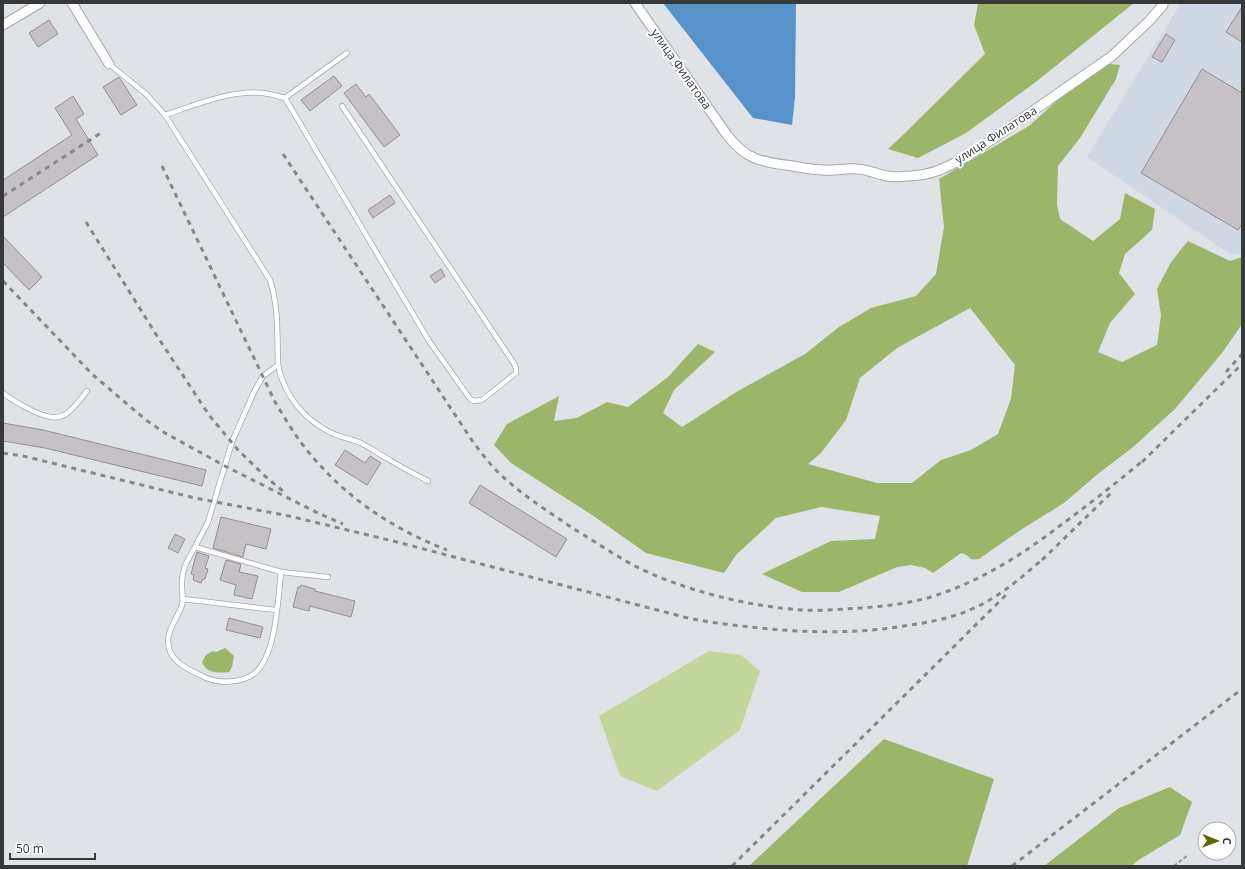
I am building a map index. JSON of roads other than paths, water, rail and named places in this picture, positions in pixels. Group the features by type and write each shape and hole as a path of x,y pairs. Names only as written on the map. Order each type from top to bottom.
{"street":[{"path":"3,25 40,3"},
{"path":"72,3 109,64"},
{"name":"улица Филатова","path":"635,3 736,147 763,162 822,170 858,169 897,178 932,172 944,168 968,156 1112,56 1150,21 1164,4"}],"lane":[{"path":"285,98 347,53"},
{"path":"109,64 146,94 165,115 270,280 276,306 278,366 282,380 293,401 309,419 327,431 359,443 428,481"},
{"path":"165,115 205,102 243,93 263,93 285,98 433,348 472,400 482,400 516,373 515,365 342,106"},
{"path":"278,366 263,376 254,392 232,442 208,522 184,567 182,605 169,633 169,647 171,653 178,662 206,679 221,682 229,682 252,675 260,668 272,641 281,572"},
{"path":"3,393 10,398 51,418 67,413 87,391"},
{"path":"195,547 281,572 328,577"},
{"path":"183,599 276,610"}],"water":[{"path":"663,3 796,3 795,97 792,125 753,118"}],"railway":[{"path":"3,196 104,131"},
{"path":"283,154 473,442 493,467 508,482 526,496 574,529 633,565 672,582 716,596 739,601 803,610 825,610 894,605 927,598 965,584 1013,558 1058,527 1145,459"},
{"path":"162,166 275,402 301,442 325,471 356,499 390,522 427,542 447,550"},
{"path":"86,222 157,336 209,415 238,450 284,492"},
{"path":"3,281 93,375 146,420 165,433 225,466 343,524"},
{"path":"1226,372 1242,354"},
{"path":"1142,462 1242,364"},
{"path":"3,453 23,456 195,498 289,516 393,541 684,617 759,628 835,632 891,628 941,619 957,615 992,599 1045,557"},
{"path":"1042,560 1111,493"},
{"path":"732,866 1006,595"},
{"path":"1012,866 1242,689"}]}
